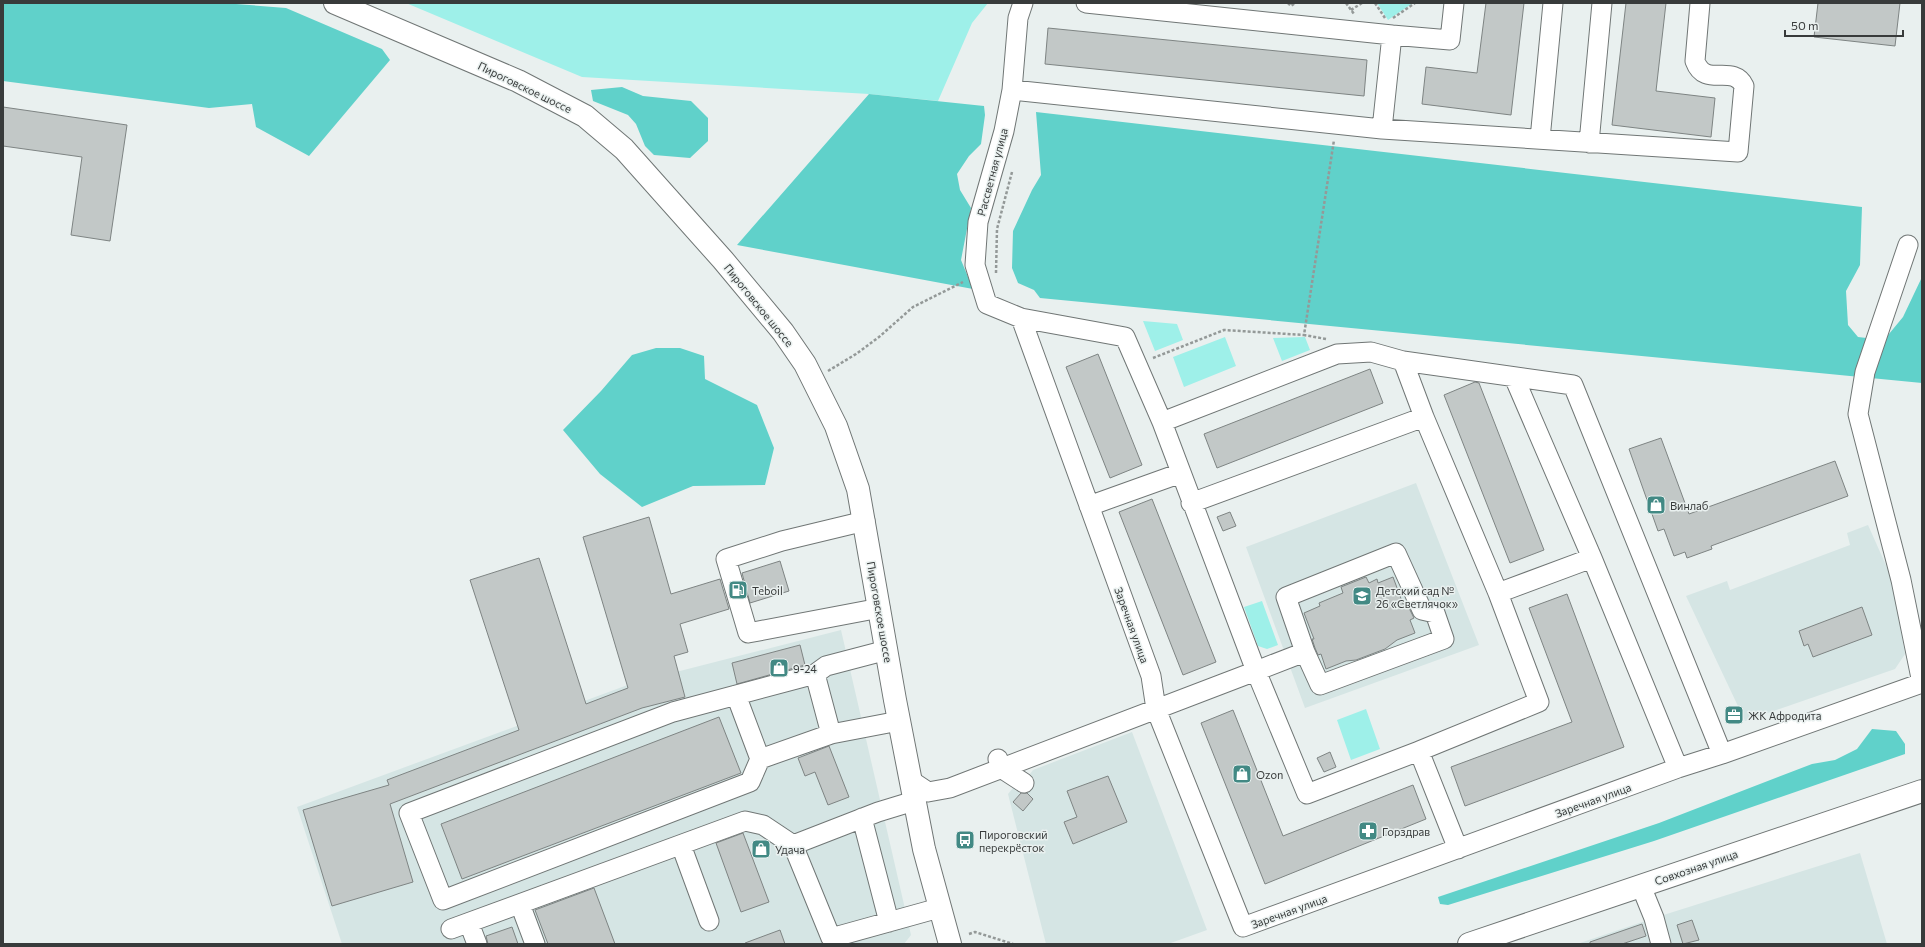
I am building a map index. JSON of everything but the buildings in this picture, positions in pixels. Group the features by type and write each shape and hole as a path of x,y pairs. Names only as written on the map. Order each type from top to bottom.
{"main road":[{"name":"Пироговское шоссе","path":"335,3 518,81 585,116 624,149 723,260 783,332 813,379 836,426 848,456 858,489 865,521 899,721 927,866 950,944"},
{"name":"Совхозная улица","path":"1469,944 1496,940 1641,886 1922,791"}],"street":[{"name":"Рассветная улица","path":"1021,318 987,304 987,277 975,265 978,222 1004,131 1012,90 1018,18 1022,3"},
{"path":"1086,3 1189,6 1392,35 1450,40 1454,3"},
{"path":"1540,139 1553,3"},
{"path":"1589,143 1602,3"},
{"path":"1012,90 1382,129 1738,152 1744,86 1741,80 1735,76 1705,74 1698,70 1695,61 1700,3"},
{"path":"1382,129 1392,35"},
{"path":"1908,245 1865,372 1858,414 1901,580 1922,683"},
{"path":"1021,318 1125,337 1162,422 1191,503 1256,671 1307,794 1419,751 1539,702 1498,593 1424,417 1403,362"},
{"name":"Заречная улица","path":"1021,318 1151,676 1156,709 1243,927 1458,850 1678,768 1722,754 1922,683"},
{"path":"1162,422 1337,354 1371,352 1403,362 1573,385 1722,754"},
{"path":"1514,377 1592,558 1678,768"},
{"path":"1191,503 1424,417"},
{"path":"1089,506 1181,473"},
{"path":"865,521 782,541 726,559 748,633 880,608"},
{"path":"1396,554 1422,610 1435,613 1444,639 1320,685 1305,652 1286,597 1396,554"},
{"path":"1498,593 1592,558"},
{"path":"736,695 760,759 750,782 443,900 409,813 673,712 736,695 815,674 826,666 887,650"},
{"path":"910,780 928,792 940,790 1000,764 1156,709 1305,652"},
{"path":"815,674 831,734"},
{"path":"760,759 831,734 899,721"},
{"path":"1419,751 1458,850"},
{"path":"1000,764 1024,783"},
{"path":"793,845 862,818 922,806 940,790"},
{"path":"862,818 889,922"},
{"path":"451,930 745,821 762,825 793,845 831,938 939,908"},
{"path":"681,845 709,921"},
{"path":"1641,886 1654,918 1661,944"},
{"path":"520,904 535,944"},
{"path":"469,923 477,944"}],"path":[{"path":"1288,3 1291,6 1295,3"},
{"path":"1351,10 1362,3"},
{"path":"1375,3 1388,22 1415,3"},
{"path":"1304,335 1337,124"},
{"path":"813,379 856,354 879,337 913,307 987,277 997,230 1012,173 1012,165"},
{"path":"1137,364 1224,330 1304,335 1333,340"},
{"path":"969,934 975,932 1013,944"}],"shaded area":[{"path":"3,3 223,3 286,8 382,49 390,60 309,156 256,127 252,104 209,108 3,81"},
{"path":"406,3 988,3 972,23 938,101 869,94 582,77"},
{"path":"1377,3 1413,3 1388,20"},
{"path":"622,87 643,96 691,101 708,118 708,141 690,158 654,155 645,146 636,124 628,115 593,101 591,90"},
{"path":"869,94 984,106 985,115 981,144 969,156 957,174 960,190 971,208 961,260 973,289 737,245"},
{"path":"1036,112 1862,207 1860,265 1846,291 1848,325 1858,337 1884,340 1903,317 1922,277 1922,383 1040,298 1034,290 1018,283 1012,268 1013,231 1032,190 1041,175"},
{"path":"1143,321 1177,324 1183,340 1155,351"},
{"path":"1225,337 1236,366 1184,387 1173,357"},
{"path":"1305,337 1310,350 1282,361 1273,338"},
{"path":"656,348 680,348 704,356 705,379 757,405 774,448 765,485 693,486 642,507 600,474 563,430 601,391 632,355"},
{"name":"Детский сад № 26 «Светлячок»","path":"1416,483 1479,645 1305,708 1246,547"},
{"path":"1868,525 1893,581 1905,654 1895,669 1745,721 1686,596 1727,581 1730,590 1850,545 1847,533"},
{"path":"1262,601 1278,645 1267,649 1258,646 1244,607"},
{"path":"841,630 911,935 904,944 342,944 297,807 633,683"},
{"path":"1366,709 1380,749 1351,760 1337,720"},
{"path":"1872,729 1896,731 1905,744 1905,754 1654,841 1448,905 1440,904 1438,897 1659,823 1812,764 1835,760 1857,749"},
{"path":"1132,732 1207,930 1168,944 1046,944 1008,794 1017,783 1021,786 1033,770"},
{"path":"1860,853 1887,944 1577,944 1654,918"}],"place":[{"name":"Винлаб","path":"1656,505"},
{"name":"Teboil","path":"738,590"},
{"name":"Детский сад № 26 «Светлячок»","path":"1362,596"},
{"name":"9-24","path":"779,668"},
{"name":"ЖК Афродита","path":"1734,715"},
{"name":"Ozon","path":"1242,774"},
{"name":"Горздрав","path":"1368,831"},
{"name":"Пироговский перекрёсток","path":"965,840"},
{"name":"Удача","path":"761,849"}]}
